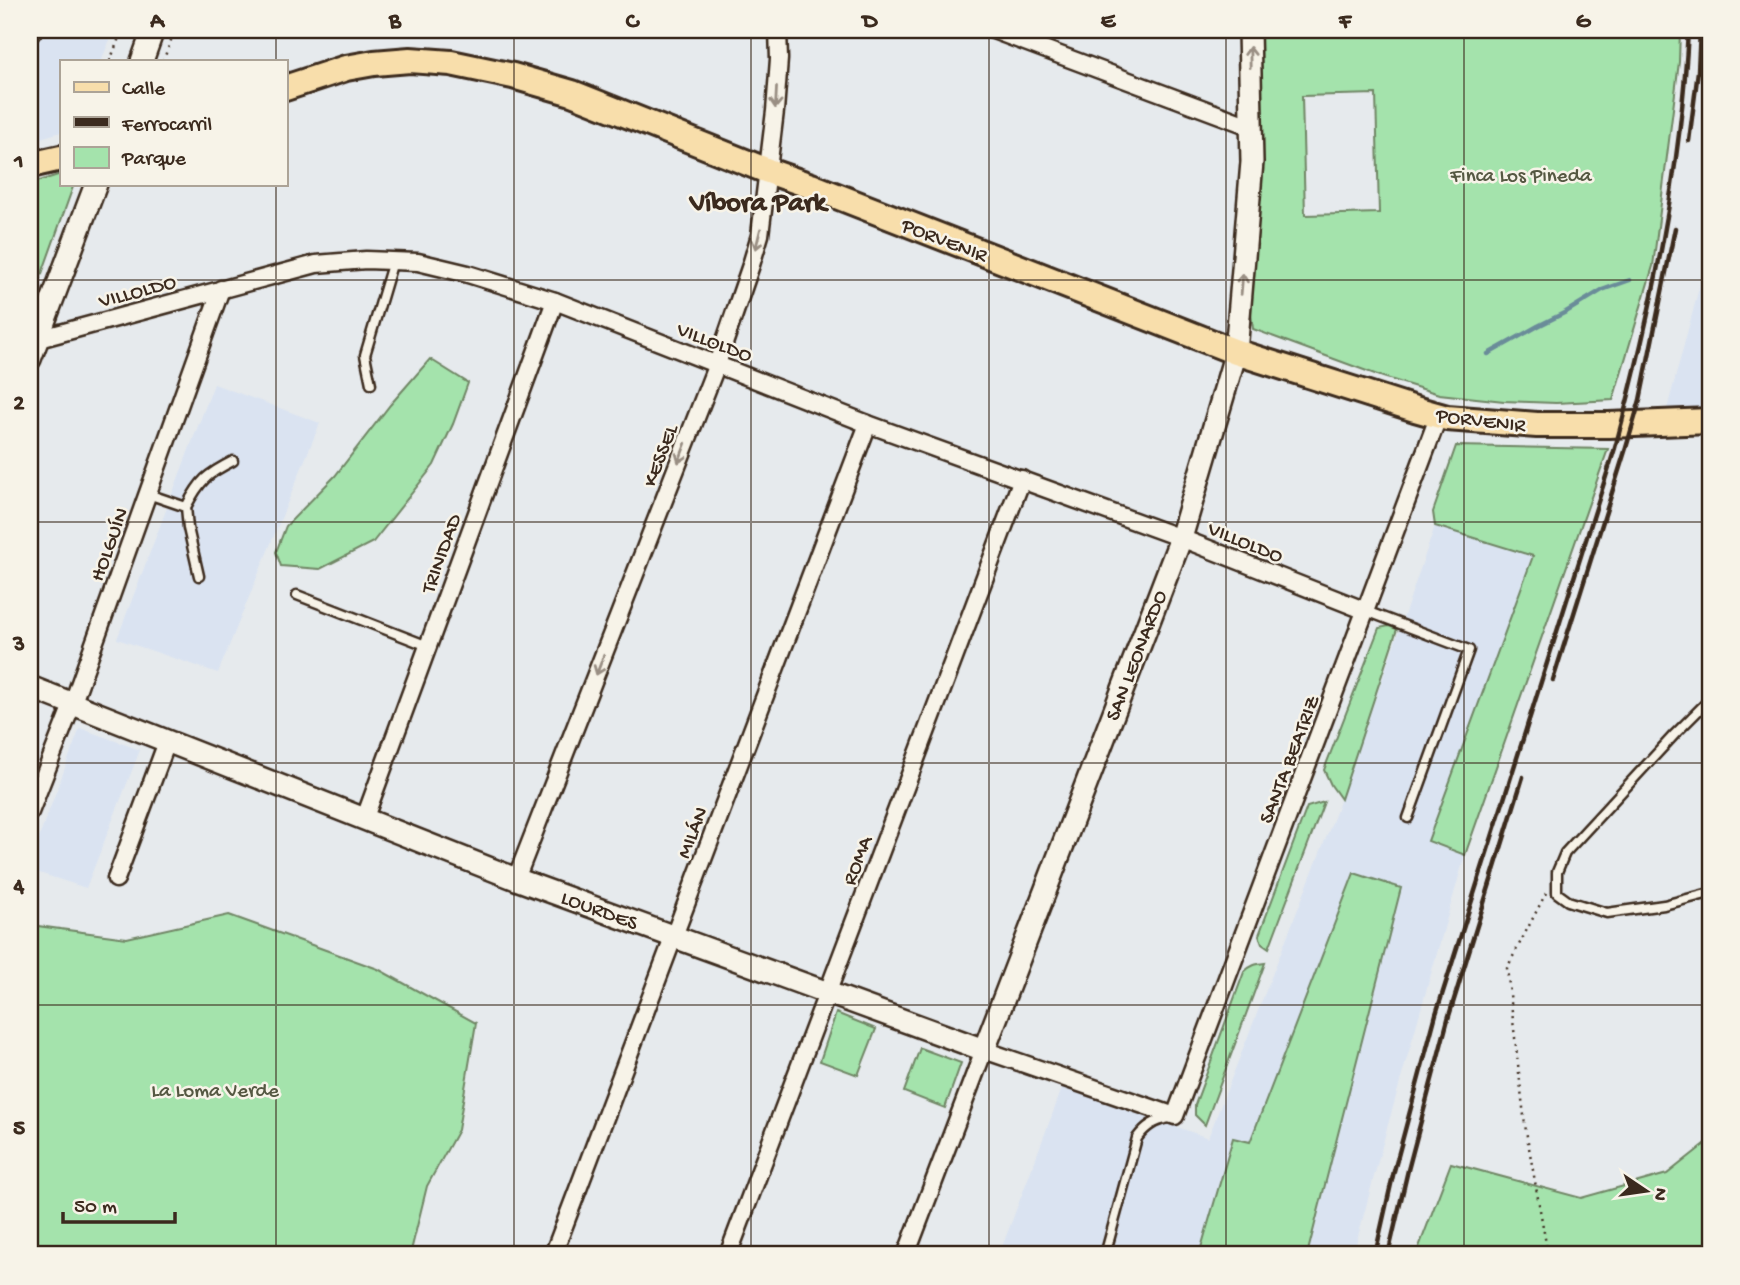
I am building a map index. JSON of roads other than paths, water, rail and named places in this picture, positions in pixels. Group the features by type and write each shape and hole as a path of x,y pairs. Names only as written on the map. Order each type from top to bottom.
{"main road":[{"name":"PORVENIR","path":"287,87 346,68 410,60 451,63 513,76 572,93 1236,352 1415,409 1487,422 1537,425 1710,421"},
{"path":"30,165 60,158"}],"street":[{"path":"142,60 153,30"},
{"name":"KESSEL","path":"516,880 717,364 760,234 776,98 778,30"},
{"path":"993,30 1251,127"},
{"name":"SAN LEONARDO","path":"906,1255 1181,538 1236,352 1252,162 1250,30"},
{"path":"30,359 34,340 95,186"},
{"name":"VILLOLDO","path":"34,340 316,264 366,260 418,262 468,274 555,301 868,424 1181,538 1366,611"},
{"name":"HOLGUÍN","path":"30,812 72,705 221,289"},
{"name":"TRINIDAD","path":"365,820 555,301"},
{"name":"SANTA BEATRIZ","path":"1175,1116 1439,415"},
{"name":"MILÁN","path":"553,1255 868,424"},
{"name":"ROMA","path":"728,1255 1022,479"},
{"name":"LOURDES","path":"30,687 516,880 984,1050 1175,1116"},
{"path":"116,879 167,742"}],"lane":[{"path":"30,41 39,30"},
{"path":"371,384 365,355 393,261"},
{"path":"199,576 186,507 196,489 212,472 233,461"},
{"path":"148,494 186,507"},
{"path":"297,595 428,646"},
{"path":"1366,611 1469,650 1408,818"},
{"path":"1710,699 1565,853 1557,872 1557,893 1568,901 1607,913 1664,905 1710,893"},
{"path":"1105,1255 1137,1138 1146,1126 1175,1116"}],"waterway":[{"path":"1488,354 1602,290 1630,280"}],"railway":[{"path":"1375,1255 1394,1171 1436,1014 1615,448 1641,345 1663,240 1679,136 1688,30"},
{"path":"1689,141 1700,30"},
{"path":"1553,680 1640,400 1675,228"},
{"path":"1388,1255 1448,1019 1523,777"}],"district":[{"name":"Víbora Park","path":"758,200"}],"park label":[{"name":"Finca Los Pineda","path":"1521,174"},
{"name":"La Loma Verde","path":"215,1089"}]}
